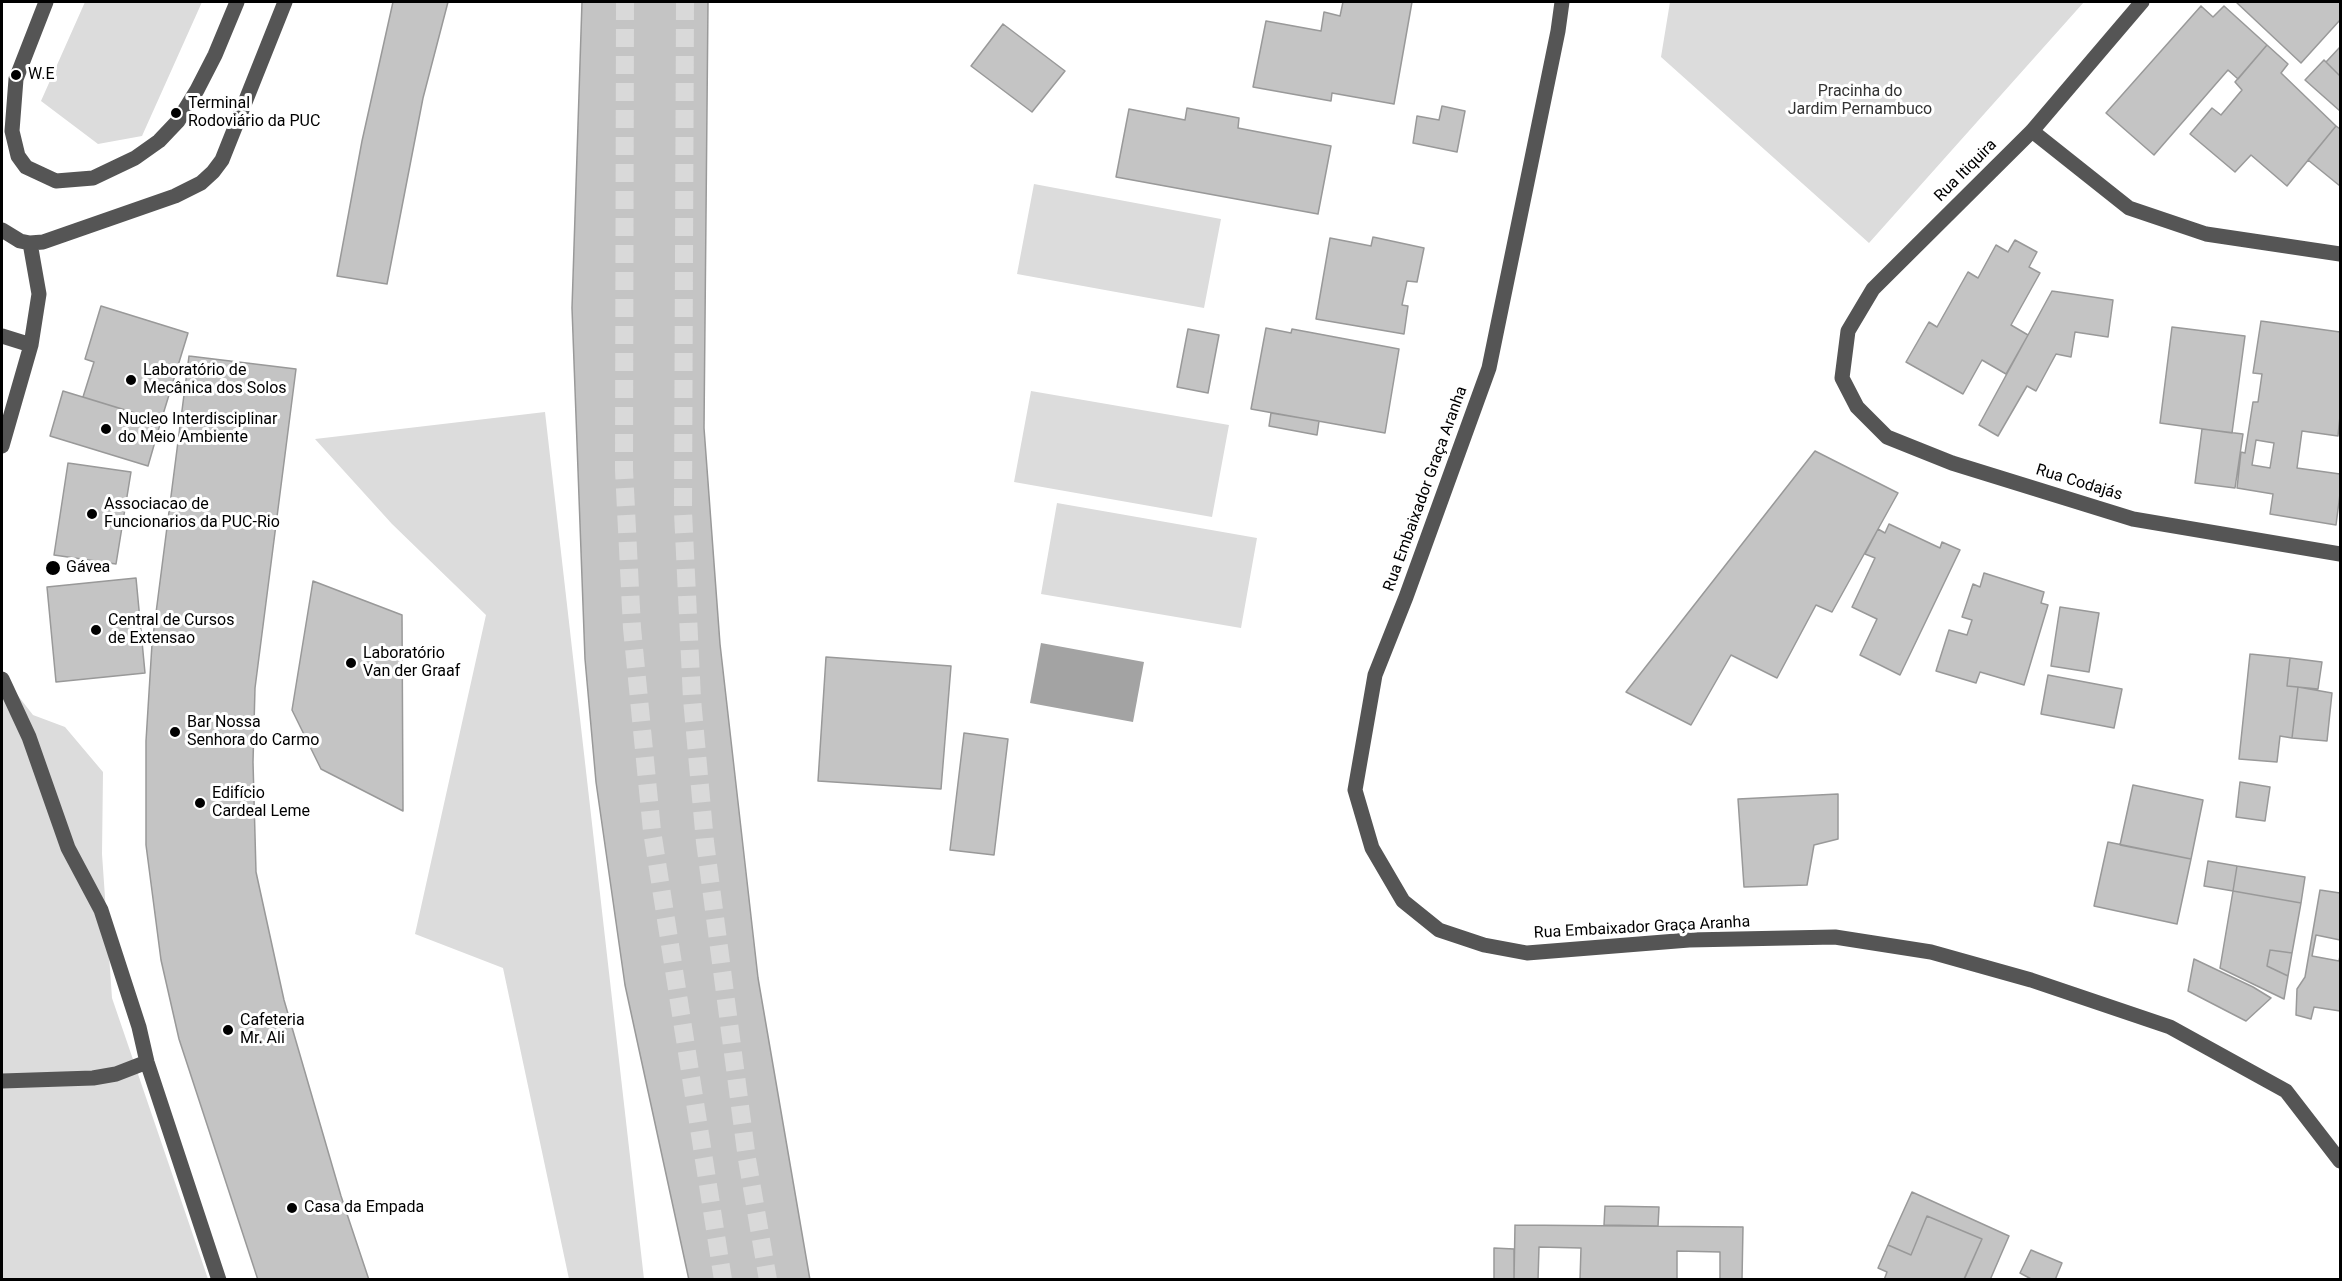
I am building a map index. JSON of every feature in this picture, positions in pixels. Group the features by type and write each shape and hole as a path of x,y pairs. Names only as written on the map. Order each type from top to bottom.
{"street":[{"path":"46,2 16,79 12,131 18,156 26,167 56,181 93,178 135,158 159,141 178,120 197,90 215,55 237,2"},
{"path":"3,234 30,243 44,242 175,196 201,183 222,160 285,2"},
{"name":"Rua Embaixador Graça Aranha","path":"1562,2 1489,368 1406,597 1375,675 1355,790 1372,848 1403,901 1438,930 1484,945 1527,953 1689,940 1835,937 1930,952 2031,980 2170,1027 2286,1091 2340,1161"},
{"name":"Rua Itiquira","path":"1842,378 1848,331 1873,289 2032,131 2142,2"},
{"path":"2032,131 2129,208 2206,234 2340,254"},
{"path":"2,446 31,345 39,294 30,243"},
{"path":"2,336 31,345"},
{"name":"Rua Codajás","path":"1842,378 1857,407 1887,437 1952,463 2133,519 2340,554"},
{"path":"2,679 29,737 68,848 101,910 147,1062 219,1280"},
{"path":"2,1082 93,1078 116,1074 147,1062"}],"green space":[{"path":"85,2 202,2 142,136 98,144 41,101"},
{"name":"Pracinha do Jardim Pernambuco","path":"1670,2 2084,2 1869,243 1661,57"},
{"path":"1034,184 1221,219 1204,308 1017,274"},
{"path":"1031,391 1229,425 1212,517 1014,482"},
{"path":"545,412 644,1279 569,1279 503,968 415,934 486,615 392,524 315,439"},
{"path":"1057,503 1257,538 1241,628 1041,594"},
{"path":"2,668 5,679 33,715 65,727 103,772 102,854 112,998 208,1279 2,1279"}],"shaded area":[{"path":"1041,643 1144,662 1133,722 1030,703"}],"building":[{"path":"393,2 448,2 423,98 387,284 337,276 362,141"},
{"path":"582,2 708,2 704,428 720,644 758,978 810,1280 689,1280 625,985 596,782 585,659 572,308"},
{"path":"1343,2 1412,2 1394,104 1332,93 1331,101 1253,87 1266,21 1321,31 1324,12 1340,16"},
{"path":"2236,2 2340,2 2340,20 2301,63"},
{"path":"2201,6 2213,17 2224,6 2267,45 2238,79 2228,70 2154,155 2106,113"},
{"path":"1003,24 1065,71 1032,112 971,66"},
{"path":"2267,45 2288,64 2281,73 2336,126 2287,186 2251,155 2235,172 2190,134 2212,108 2221,115 2242,90 2235,82"},
{"path":"2340,47 2340,76 2326,62"},
{"path":"2324,60 2340,76 2340,111 2305,80"},
{"path":"1442,106 1465,111 1457,152 1413,143 1417,116 1439,120"},
{"path":"1187,108 1239,118 1238,128 1331,146 1318,214 1116,177 1129,109 1185,120"},
{"path":"2336,126 2340,129 2340,186 2308,160"},
{"path":"1373,237 1424,248 1417,282 1407,281 1402,305 1408,306 1404,334 1316,319 1330,238 1371,246"},
{"path":"2015,240 2037,252 2029,267 2040,273 2011,325 2028,335 2006,374 1982,360 1963,394 1906,362 1929,322 1937,327 1968,272 1978,278 1996,245 2008,252"},
{"path":"2052,291 2113,300 2108,337 2075,332 2071,357 2056,354 2036,391 2027,386 1998,436 1979,425"},
{"name":"Laboratório de Mecânica dos Solos","path":"101,306 188,333 161,421 83,397 94,362 85,359"},
{"path":"2261,321 2340,332 2338,436 2302,431 2297,468 2340,474 2336,525 2270,514 2273,494 2237,488 2241,452 2245,453 2253,402 2258,402 2262,374 2253,373","holes":["2256,440 2274,443 2270,468 2252,465"]},
{"path":"2172,327 2245,336 2232,433 2160,423"},
{"path":"1266,328 1291,333 1292,329 1399,349 1385,433 1251,409"},
{"path":"1188,329 1219,335 1208,393 1177,387"},
{"name":"Edifício Cardeal Leme","path":"189,356 296,369 255,688 253,762 256,872 284,1000 341,1196 369,1280 258,1280 179,1039 161,960 146,845 146,741 152,644"},
{"name":"Nucleo Interdisciplinar do Meio Ambiente","path":"63,391 161,421 148,466 50,436"},
{"path":"1271,413 1319,421 1317,435 1269,426"},
{"path":"2202,429 2243,434 2235,488 2195,483"},
{"path":"1815,451 1898,493 1832,612 1816,605 1777,678 1731,655 1691,725 1626,692"},
{"name":"Associacao de Funcionarios da PUC-Rio","path":"68,463 131,472 116,564 54,555"},
{"path":"1889,524 1940,548 1942,542 1960,550 1900,675 1860,655 1877,619 1852,607 1875,558 1865,554 1878,529 1885,533"},
{"path":"1984,573 2044,592 2041,603 2048,605 2024,685 1980,672 1976,683 1936,671 1949,630 1967,635 1972,620 1962,617 1973,584 1980,587"},
{"name":"Central de Cursos de Extensao","path":"136,578 145,673 56,682 47,587"},
{"name":"Laboratório Van der Graaf","path":"313,581 402,615 403,811 321,769 292,710"},
{"path":"2060,607 2099,613 2089,672 2051,666"},
{"path":"2250,654 2290,658 2287,686 2298,687 2292,738 2280,736 2277,762 2239,759"},
{"path":"826,657 951,666 941,789 818,781"},
{"path":"2290,658 2322,662 2318,689 2287,686"},
{"path":"2048,675 2122,689 2114,728 2041,714"},
{"path":"2298,687 2332,693 2327,741 2292,738"},
{"path":"964,733 1008,739 994,855 950,850"},
{"path":"2240,782 2270,787 2265,821 2236,817"},
{"path":"2133,785 2203,800 2191,859 2120,845"},
{"path":"1838,794 1838,839 1814,845 1807,885 1744,887 1738,799"},
{"path":"2108,842 2191,859 2177,924 2094,906"},
{"path":"2208,861 2237,866 2233,891 2204,886"},
{"path":"2237,866 2305,877 2301,903 2233,891"},
{"path":"2320,890 2340,893 2340,940 2316,935 2312,956 2339,961 2340,956 2340,1011 2314,1007 2311,1019 2296,1015 2297,989 2305,977"},
{"path":"2233,891 2301,903 2292,953 2270,950 2267,966 2288,976 2284,999 2220,968"},
{"path":"2270,950 2292,953 2288,976 2267,966"},
{"path":"2194,959 2271,998 2246,1021 2188,991"},
{"path":"1912,1192 2009,1236 1990,1280 1964,1279 1982,1239 1927,1216 1911,1255 1888,1245"},
{"path":"1605,1206 1659,1207 1658,1226 1604,1225"},
{"path":"1927,1216 1982,1239 1964,1280 1884,1280 1887,1272 1878,1268 1888,1245 1911,1255"},
{"path":"1515,1225 1743,1227 1742,1280 1720,1280 1720,1252 1677,1251 1677,1280 1580,1280 1581,1248 1539,1247 1538,1280 1514,1280"},
{"path":"1494,1248 1514,1249 1514,1280 1494,1280"},
{"path":"2031,1250 2062,1263 2055,1280 2033,1280 2020,1273"}],"tunnel":[{"path":"625,2 624,470 632,628 652,831 723,1280"},
{"path":"685,2 683,512 692,699 705,842 747,1159 768,1280"}],"place":[{"name":"W.E","path":"16,75"},
{"name":"Terminal Rodoviário da PUC","path":"176,113"},
{"name":"Laboratório de Mecânica dos Solos","path":"131,380"},
{"name":"Nucleo Interdisciplinar do Meio Ambiente","path":"106,429"},
{"name":"Associacao de Funcionarios da PUC-Rio","path":"92,514"},
{"name":"Gávea","path":"53,568"},
{"name":"Central de Cursos de Extensao","path":"96,630"},
{"name":"Laboratório Van der Graaf","path":"351,663"},
{"name":"Bar Nossa Senhora do Carmo","path":"175,732"},
{"name":"Edifício Cardeal Leme","path":"200,803"},
{"name":"Cafeteria Mr. Ali","path":"228,1030"},
{"name":"Casa da Empada","path":"292,1208"}]}
